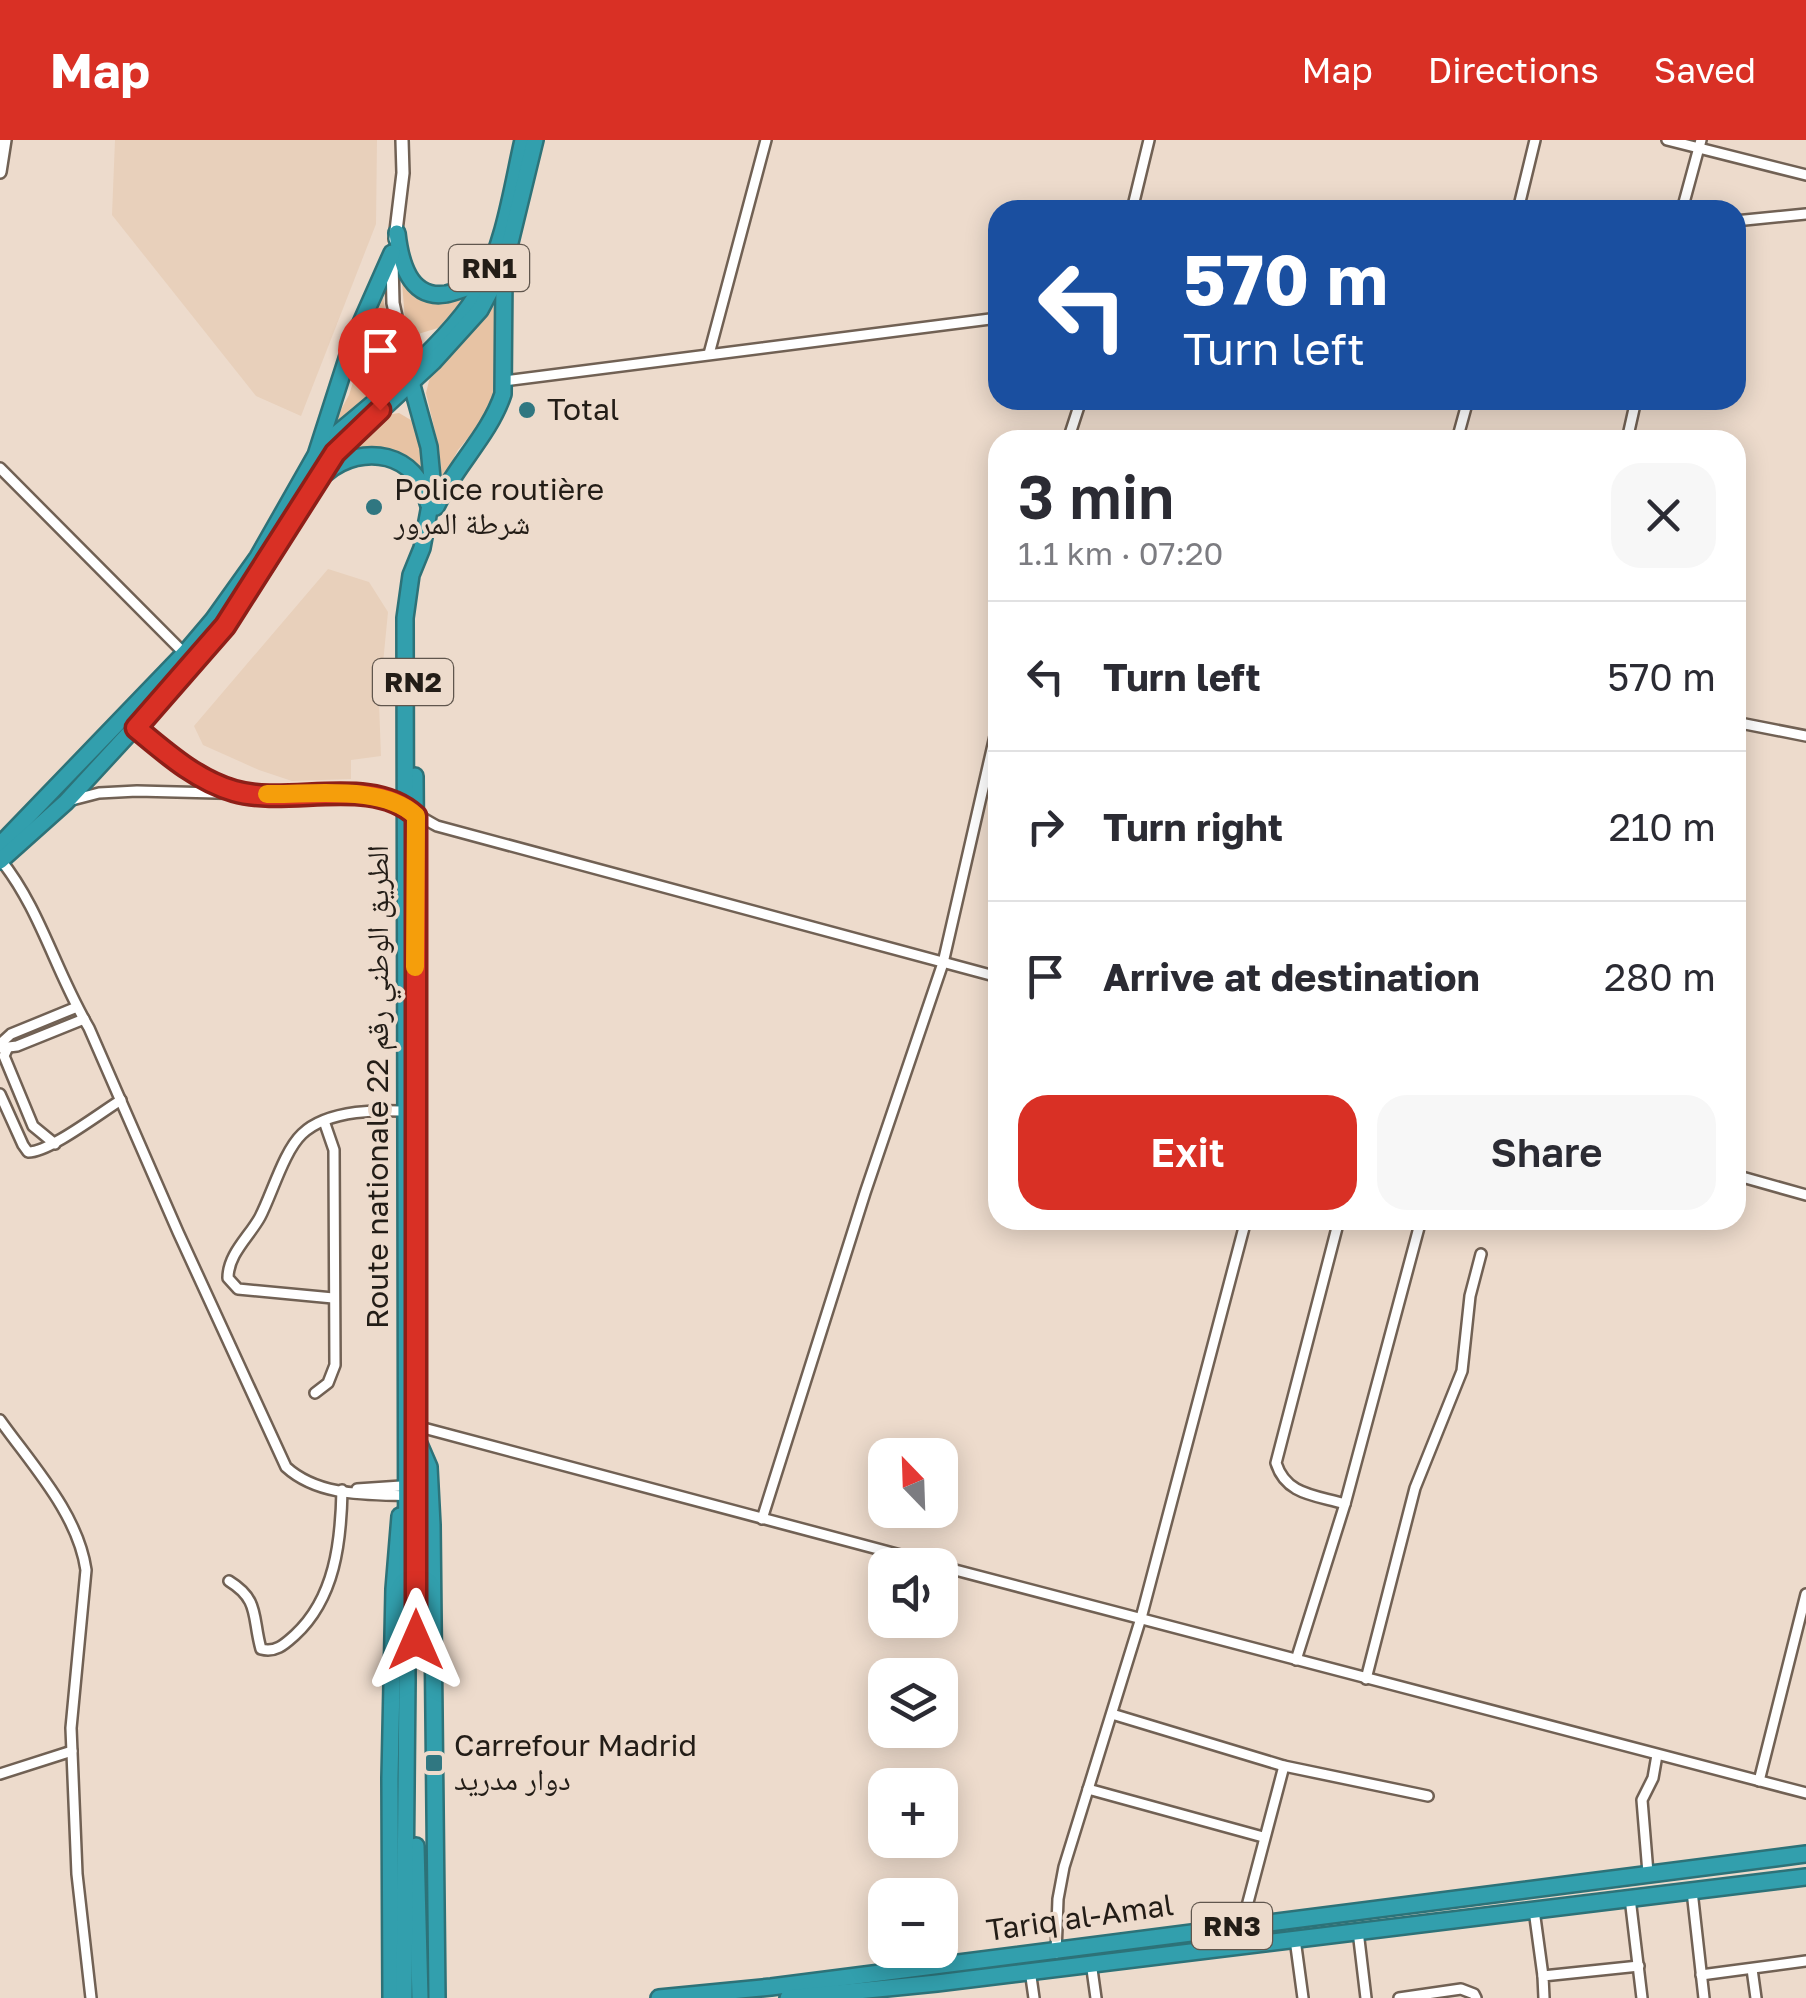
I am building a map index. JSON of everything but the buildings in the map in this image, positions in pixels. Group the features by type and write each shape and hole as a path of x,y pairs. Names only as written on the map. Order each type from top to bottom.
{"highway":[{"name":"RN1","path":"492,292 524,140"},
{"name":"RN1","path":"410,377 471,320 492,292 505,264 535,140"},
{"path":"397,233 404,268 418,287 443,294 492,292"},
{"path":"190,658 258,557 319,448 352,343 392,253"},
{"name":"RN2","path":"428,521 452,475 497,412 504,382 492,292"},
{"path":"319,448 410,377"},
{"path":"0,860 190,658 225,626 335,453 410,377"},
{"name":"RN2","path":"410,377 433,467 428,521"},
{"path":"314,482 344,460 364,454 385,456 404,464 418,478 427,497 428,521"},
{"name":"Route nationale 22 الطريق الوطني رقم","path":"412,1914 411,811 405,618 411,574 428,521"},
{"path":"0,845 58,799"},
{"name":"Route nationale 22 الطريق الوطني رقم","path":"410,1112 416,1431 411,1493"},
{"path":"416,1431 428,1467 432,1526 436,1998"},
{"path":"391,1998 396,1536 411,1493"},
{"name":"Tariq al-Amal","path":"659,1998 1057,1958 1242,1925 1806,1854"},
{"name":"Tariq al-Amal","path":"788,1998 938,1990 1030,1970 1057,1958 1091,1962 1806,1877"},
{"name":"RN2","path":"404,1998 412,1914"},
{"name":"RN2","path":"412,1914 420,1998"}],"street":[{"path":"0,172 4,140"},
{"path":"402,140 397,233 392,253 393,303 410,377"},
{"path":"709,354 766,140"},
{"path":"1134,200 1149,140"},
{"path":"1520,200 1535,140"},
{"path":"1667,140 1700,144 1806,175"},
{"path":"1685,200 1700,144"},
{"path":"1746,219 1806,214"},
{"path":"504,382 988,319"},
{"path":"0,468 190,658"},
{"path":"130,723 196,774 237,792"},
{"path":"1746,724 1806,736"},
{"path":"762,1518 943,963 988,767"},
{"path":"58,799 115,792 366,796 411,811 436,826 988,974"},
{"path":"0,860 20,883 286,1466 311,1486 411,1493"},
{"path":"54,1144 34,1126 3,1046 11,1034 76,1007"},
{"path":"3,1046 84,1019"},
{"path":"0,1094 28,1152 54,1144 121,1100"},
{"path":"333,1298 238,1289 228,1278 230,1264 256,1224 302,1133 336,1117 410,1112"},
{"path":"314,1393 328,1383 335,1365 334,1150 324,1121"},
{"path":"1746,1177 1806,1194"},
{"path":"1057,1958 1058,1898 1141,1618 1243,1230"},
{"path":"1336,1230 1276,1463 1281,1478 1289,1486 1344,1504"},
{"path":"1296,1660 1344,1504 1418,1230"},
{"path":"1366,1679 1414,1488 1462,1371 1470,1296 1481,1254"},
{"path":"0,1420 57,1501 83,1550 86,1570 72,1751 77,1874 91,1998"},
{"path":"416,1431 875,1548"},
{"path":"229,1581 253,1602 261,1649 268,1651 284,1645 312,1620 329,1584 342,1531 346,1490"},
{"path":"958,1570 1806,1793"},
{"path":"1759,1781 1806,1594"},
{"path":"1112,1714 1284,1766 1428,1796"},
{"path":"0,1774 72,1751"},
{"path":"1648,1873 1642,1800 1652,1778 1656,1755"},
{"path":"1242,1925 1284,1766"},
{"path":"1088,1788 1263,1837"},
{"path":"1692,1891 1704,1998"},
{"path":"1630,1898 1642,1998"},
{"path":"1534,1910 1544,1998"},
{"path":"1358,1931 1366,1998"},
{"path":"1295,1939 1302,1998"},
{"path":"1701,1975 1806,1961"},
{"path":"1091,1962 1096,1998"},
{"path":"1543,1976 1639,1966"},
{"path":"1752,1969 1756,1998"},
{"path":"1030,1970 1034,1998"},
{"path":"1398,1998 1461,1990 1476,1998"}],"shaded area":[{"path":"115,140 377,140 376,224 301,416 256,396 112,215"},
{"path":"402,282 418,295 435,301 453,300 472,292 438,328 418,334 405,320"},
{"path":"382,290 397,353 395,364 377,390 330,430 349,395"},
{"path":"496,304 493,400 442,481 426,393 430,377"},
{"path":"399,413 416,423 426,460 426,477 410,461 392,452 349,450 386,415"},
{"path":"328,569 369,582 388,612 379,704 381,756 351,760 351,779 292,781 203,745 194,726"}],"slow traffic":[{"path":"267,794 380,797 405,806 416,816 415,967"}],"place":[{"name":"Total","path":"527,410"},
{"name":"Police routière شرطة المرور","path":"374,507"},
{"name":"Carrefour Madrid دوار مدريد","path":"434,1763"}],"route":[{"path":"380,410 335,453 225,626 136,728 196,774 237,792 380,797 405,806 416,816 416,1640"}]}
